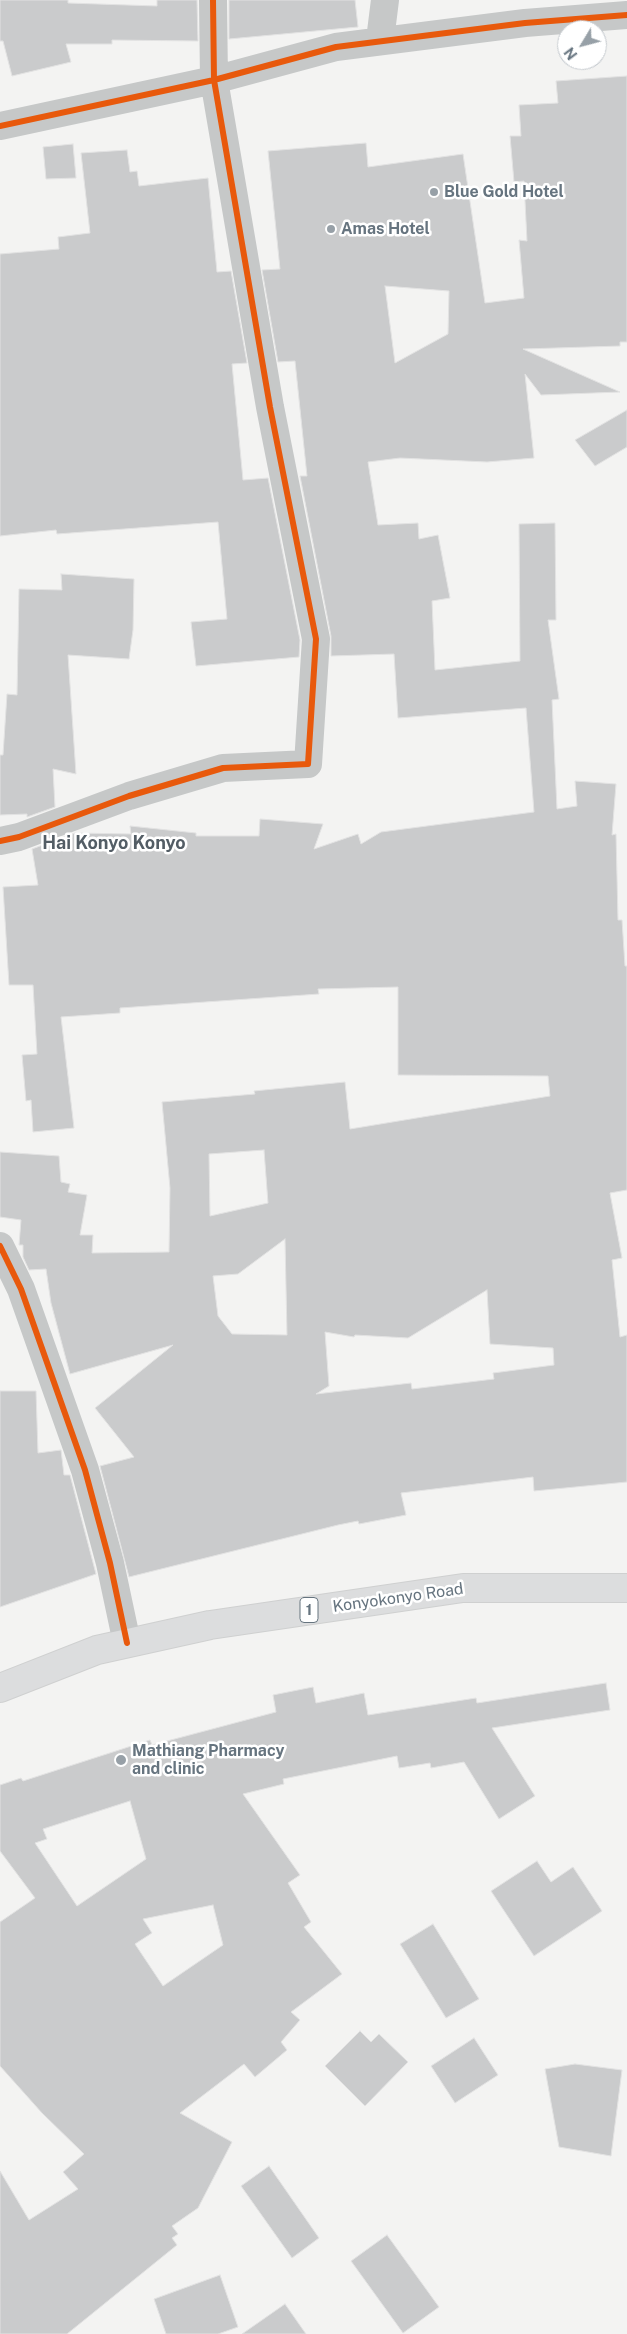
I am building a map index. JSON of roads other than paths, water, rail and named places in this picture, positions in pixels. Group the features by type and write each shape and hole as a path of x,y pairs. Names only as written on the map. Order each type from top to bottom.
{"main road":[{"name":"Konyokonyo Road","path":"0,1688 97,1650 210,1625 463,1588 627,1588"}],"street":[{"path":"0,841 19,837 129,796 223,768 308,764 316,639 270,407 214,80 212,0"},
{"path":"380,40 385,0"},
{"path":"0,126 214,80 336,48 380,40 525,23 627,15"},
{"path":"0,1246 21,1289 85,1470 110,1563 127,1644"}],"place":[{"name":"Blue Gold Hotel","path":"434,192"},
{"name":"Amas Hotel","path":"331,229"},
{"name":"Mathiang Pharmacy and clinic","path":"121,1760"}],"district":[{"name":"Hai Konyo Konyo","path":"114,843"}]}
